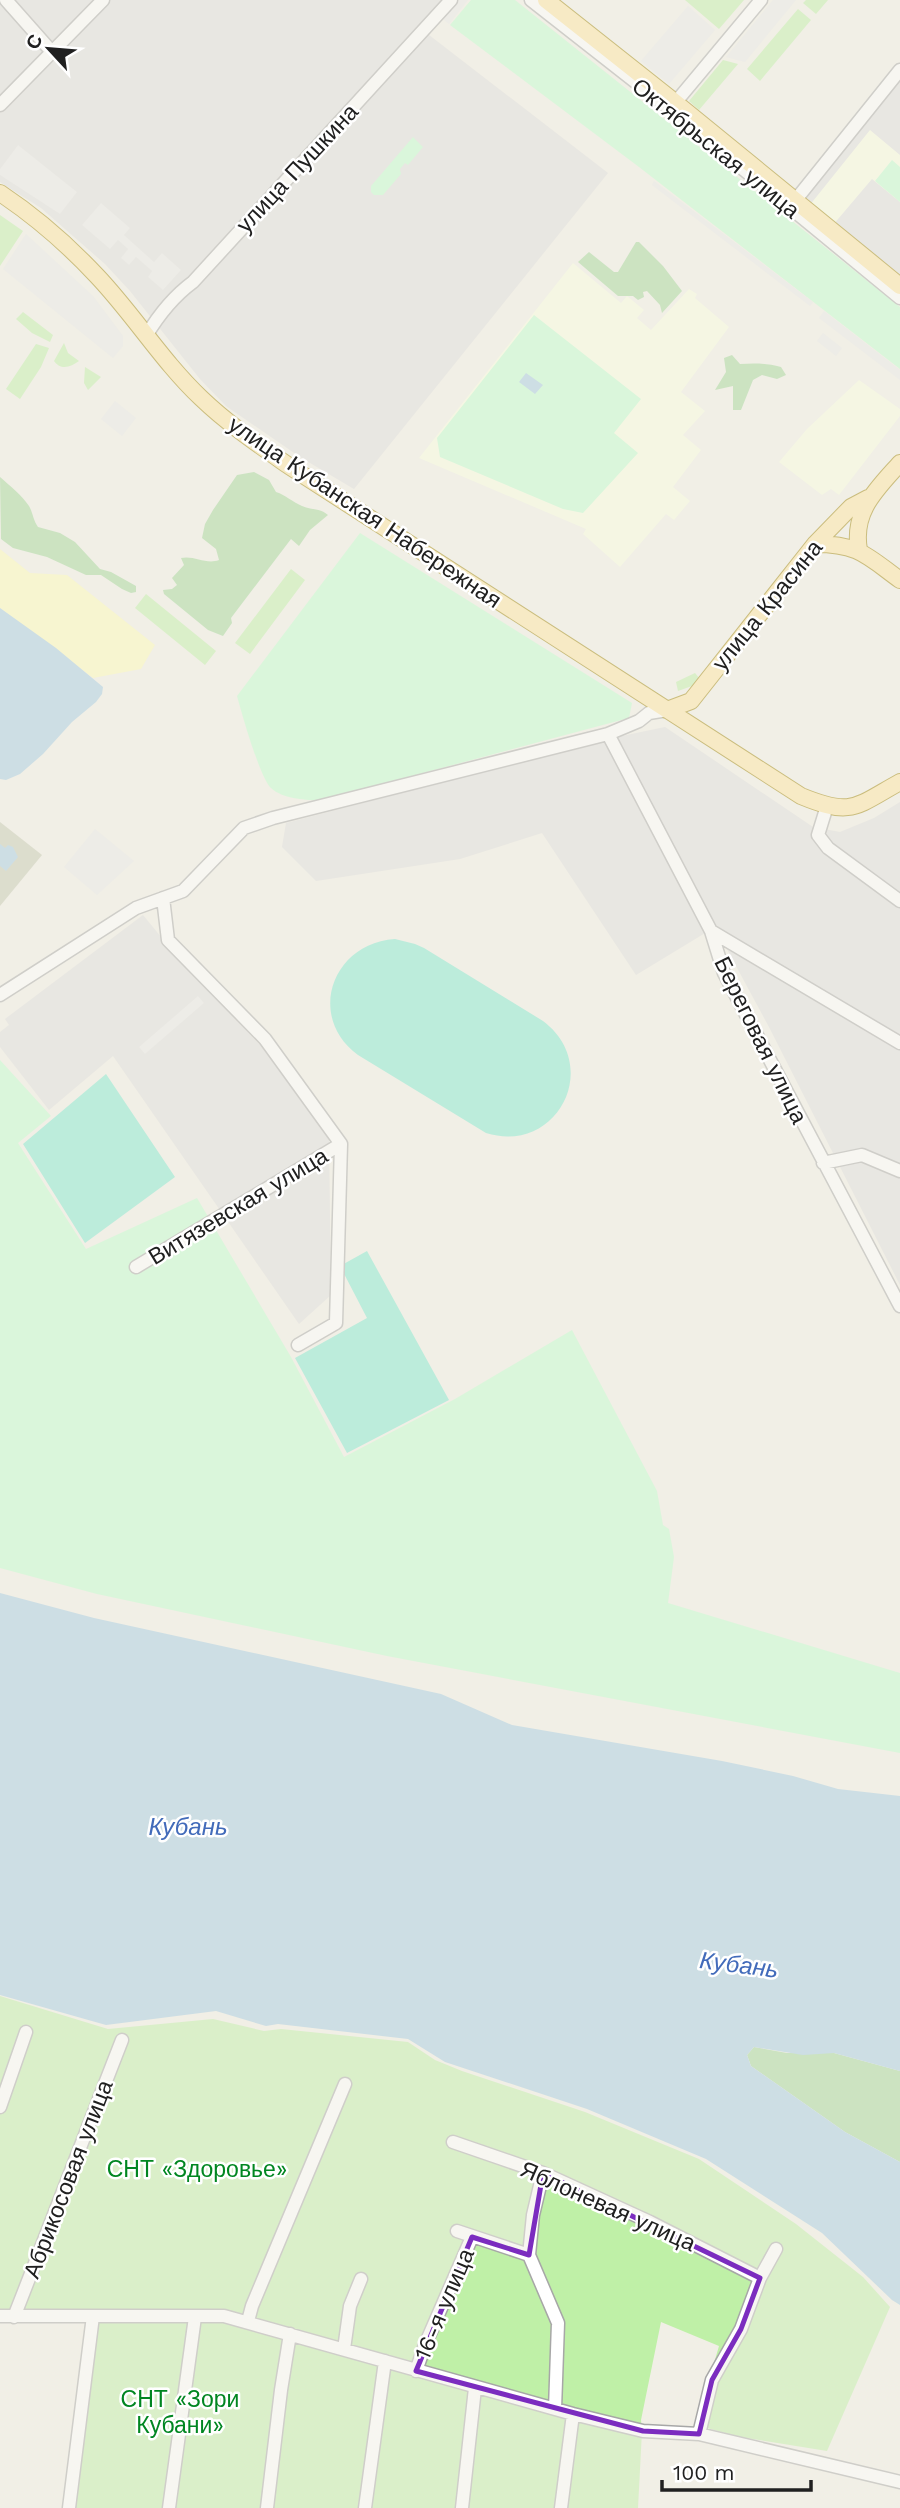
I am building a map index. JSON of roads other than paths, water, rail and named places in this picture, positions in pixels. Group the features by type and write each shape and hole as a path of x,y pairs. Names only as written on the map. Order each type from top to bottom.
{"main road":[{"name":"Октябрьская улица","path":"546,0 793,204 900,286"},
{"name":"улица Кубанская Набережная","path":"0,193 32,215 98,277 199,397 253,441 800,796 827,806"},
{"name":"улица Красина","path":"667,710 691,701 815,544 851,507 868,498 900,463"},
{"name":"улица Красина","path":"859,550 857,530 868,498"},
{"path":"815,544 838,544 859,550 900,580"},
{"path":"827,806 842,809 857,806 900,782"}],"street":[{"path":"6,0 52,52"},
{"path":"0,105 103,0"},
{"name":"улица Пушкина","path":"146,336 183,290 401,57 450,0"},
{"name":"Октябрьская улица","path":"531,0 671,104"},
{"path":"671,104 754,0"},
{"path":"671,104 761,0"},
{"path":"793,204 900,70"},
{"name":"Октябрьская улица","path":"793,204 900,298"},
{"path":"0,995 136,908 183,891 244,828 261,821 608,734 639,721 649,713 667,710"},
{"name":"Береговая улица","path":"608,734 711,930 724,973 900,1306"},
{"path":"827,806 818,835 828,848 900,901"},
{"path":"163,898 168,940 265,1039 341,1144 336,1323 298,1345"},
{"path":"711,930 900,1043"},
{"name":"Витязевская улица","path":"136,1267 341,1144"},
{"path":"823,1163 862,1155 900,1171"},
{"path":"0,2107 26,2032"},
{"name":"Абрикосовая улица","path":"14,2317 122,2040"},
{"path":"248,2321 345,2084"},
{"name":"Яблоневая улица","path":"453,2142 543,2173 650,2222 760,2278"},
{"path":"543,2173 533,2215 529,2255 558,2323 555,2409"},
{"path":"457,2231 529,2255"},
{"name":"16-я улица","path":"416,2371 472,2238"},
{"path":"699,2434 712,2380 741,2329 760,2278 776,2249"},
{"path":"344,2349 347,2316 361,2279"},
{"path":"0,2316 224,2316 475,2388 642,2431 699,2434 900,2482"},
{"path":"69,2508 93,2316"},
{"path":"169,2508 195,2316"},
{"path":"267,2508 290,2334"},
{"path":"365,2508 385,2361"},
{"path":"462,2508 475,2388"},
{"path":"561,2508 573,2414"}],"water":[{"path":"526,373 543,385 535,394 519,382"},
{"path":"0,608 56,648 103,687 96,702 72,722 43,754 20,774 6,780 0,779"},
{"path":"0,844 5,848 8,845 13,847 18,857 6,871 0,866"},
{"name":"Кубань","path":"0,1593 94,1618 441,1694 512,1725 722,1761 838,1789 900,1796 900,2071 834,2053 803,2055 754,2047 747,2055 751,2066 845,2132 900,2162 900,2305 822,2233 706,2159 587,2109 445,2062 408,2039 278,2024 266,2026 216,2011 106,2025 0,1995"}],"park label":[{"name":"СНТ «Здоровье»","path":"197,2169"},
{"name":"СНТ «Зори Кубани»","path":"180,2412"}]}
